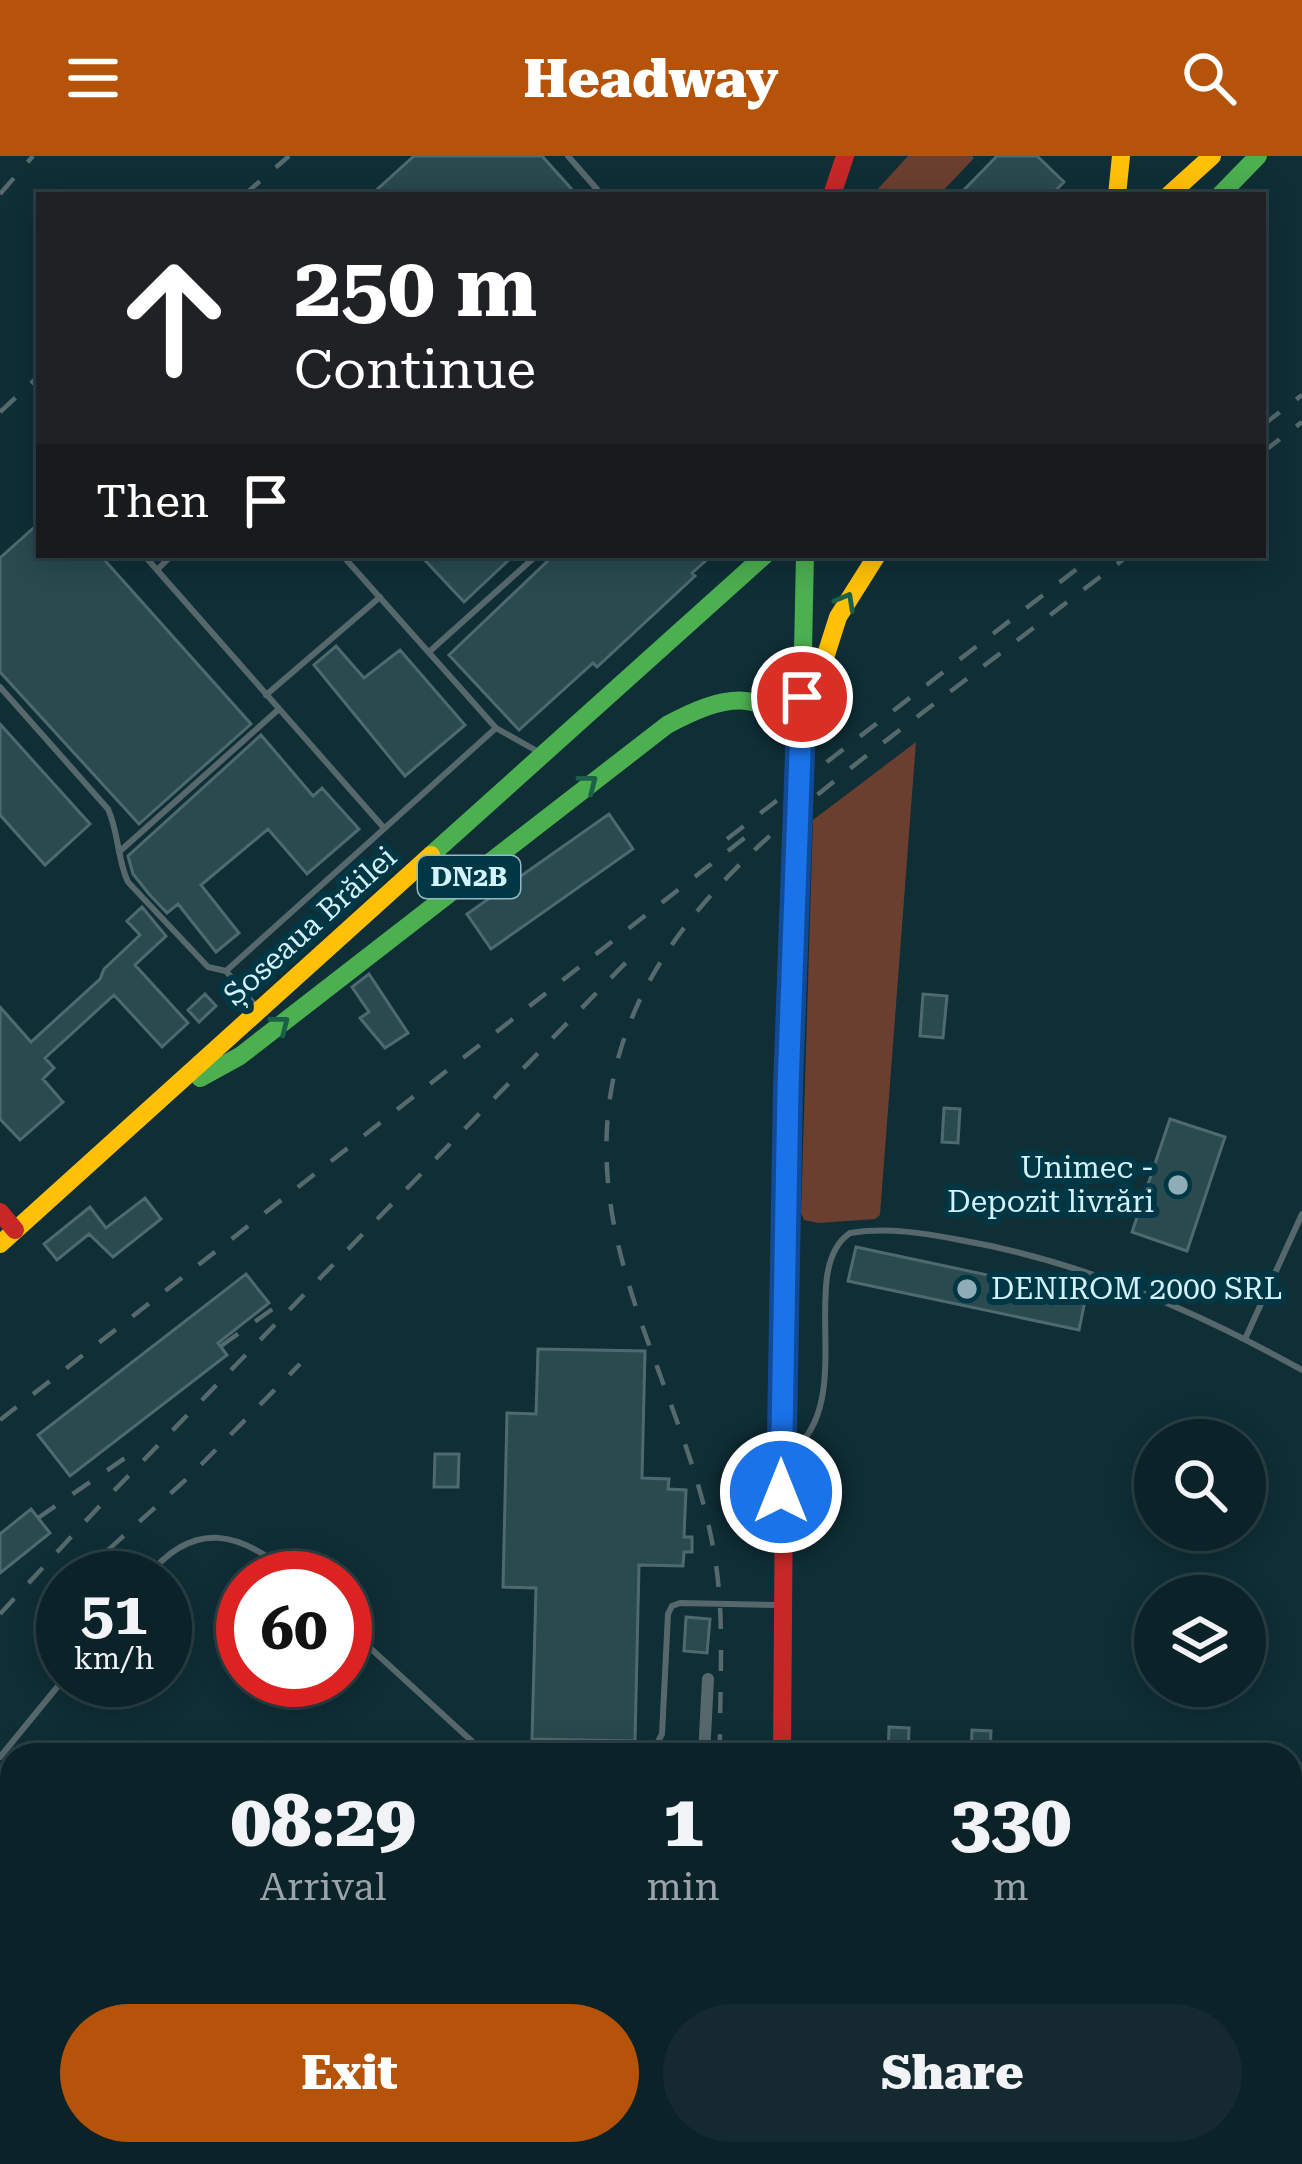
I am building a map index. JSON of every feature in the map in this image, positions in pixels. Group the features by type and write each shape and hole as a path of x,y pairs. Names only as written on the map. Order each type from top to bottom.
{"main road":[{"path":"833,192 845,156"},
{"path":"1117,192 1120,156"},
{"path":"1172,192 1212,156"},
{"path":"1223,192 1258,156"},
{"name":"Șoseaua Brăilei","path":"8,1237 762,558"},
{"path":"782,1743 788,1088 806,558"},
{"path":"801,740 833,626 875,558"},
{"name":"DN2B","path":"182,1084 239,1056 670,721 727,701 767,704 789,722 801,740"},
{"path":"0,1212 8,1237"}],"street":[{"path":"705,1743 708,1679"}],"lane":[{"path":"568,156 599,192"},
{"path":"147,558 384,828"},
{"path":"157,570 169,558"},
{"path":"346,558 496,728 544,754"},
{"path":"429,652 534,558"},
{"path":"266,694 380,597"},
{"path":"0,687 108,809 128,883 208,967 226,971 260,1011"},
{"path":"119,852 279,709"},
{"path":"226,971 496,728"},
{"path":"1245,1339 1302,1214"},
{"path":"782,1458 806,1441 818,1417 826,1369 831,1260 836,1246 850,1233 916,1232 1041,1257 1153,1296 1302,1370"},
{"path":"173,1551 212,1537 248,1543 259,1551"},
{"path":"657,1743 662,1733 672,1606 782,1605"},
{"path":"372,1650 474,1743"},
{"path":"11,1743 41,1707"}],"shaded area":[{"path":"908,156 974,158 942,192 876,191"},
{"path":"916,742 880,1215 818,1223 804,1220 813,820"}],"building":[{"path":"414,156 542,156 574,192 374,192"},
{"path":"997,156 1037,156 1064,182 1054,192 962,192"},
{"path":"36,526 36,558 103,558 251,724 139,824 0,672 0,558"},
{"path":"423,558 511,558 464,602"},
{"path":"551,558 709,558 597,667 593,663 519,730 449,655"},
{"path":"336,646 364,678 400,650 465,725 405,776 314,665"},
{"path":"0,724 90,824 45,865 0,815"},
{"path":"261,735 313,796 322,788 359,829 307,874 268,829 201,885 239,933 216,952 178,904 167,913 149,894 133,874 128,856"},
{"path":"609,814 633,849 491,949 467,914"},
{"path":"142,907 166,936 135,965 188,1023 162,1047 114,995 45,1058 54,1068 43,1079 63,1102 20,1140 0,1119 0,1007 31,1042 140,935 127,921"},
{"path":"369,974 408,1033 385,1048 360,1018 369,1012 352,987"},
{"path":"205,994 216,1006 199,1022 188,1010"},
{"path":"923,994 947,996 943,1038 920,1036"},
{"path":"944,1108 960,1109 958,1143 942,1142"},
{"name":"Unimec - Depozit livrări","path":"1170,1119 1225,1137 1187,1251 1132,1232"},
{"path":"145,1198 161,1219 113,1257 89,1234 57,1260 44,1244 90,1207 106,1228"},
{"name":"DENIROM 2000 SRL","path":"856,1247 1086,1296 1079,1330 848,1281"},
{"path":"246,1274 269,1303 218,1343 227,1355 70,1476 38,1435"},
{"path":"538,1349 645,1351 642,1478 669,1479 668,1489 686,1490 684,1537 692,1537 692,1552 684,1552 683,1566 639,1565 635,1741 532,1739 536,1588 503,1587 507,1413 536,1414"},
{"path":"435,1454 459,1454 458,1487 434,1487"},
{"path":"31,1509 50,1533 0,1573 0,1534"},
{"path":"686,1617 710,1619 707,1653 684,1651"},
{"path":"889,1727 909,1728 908,1743 888,1743"},
{"path":"972,1730 991,1731 990,1743 971,1743"}],"railway":[{"path":"0,194 33,156"},
{"path":"247,192 289,156"},
{"path":"0,412 36,379"},
{"path":"1266,423 1302,395"},
{"path":"1266,450 1302,422"},
{"path":"727,839 1091,558"},
{"path":"720,1743 721,1624 713,1547 694,1470 628,1282 618,1244 607,1155 614,1076 637,1006 674,942 722,883 778,828 1125,558"},
{"path":"0,1420 747,836"},
{"path":"0,1614 637,951"},
{"path":"221,1346 274,1308"},
{"path":"107,1551 191,1475 300,1364"},
{"path":"38,1518 138,1449"}],"traffic: fast":[{"path":"1223,192 1258,156"},
{"path":"431,855 762,558"},
{"path":"802,698 805,558"},
{"path":"200,1078 240,1056 667,725 707,707 742,701 774,712 801,746"},
{"path":"798,885 801,746"}],"traffic: slow":[{"path":"1117,192 1121,156"},
{"path":"1172,192 1212,156"},
{"path":"801,733 838,617 875,558"},
{"path":"0,1244 431,855"}],"traffic: jam":[{"path":"833,192 845,156"},
{"path":"782,1743 786,1211 798,885"},
{"path":"0,1212 15,1230"}],"place":[{"name":"Unimec - Depozit livrări","path":"1178,1185"},
{"name":"DENIROM 2000 SRL","path":"967,1289"}],"route":[{"path":"781,1492 788,1088 802,697"}]}
